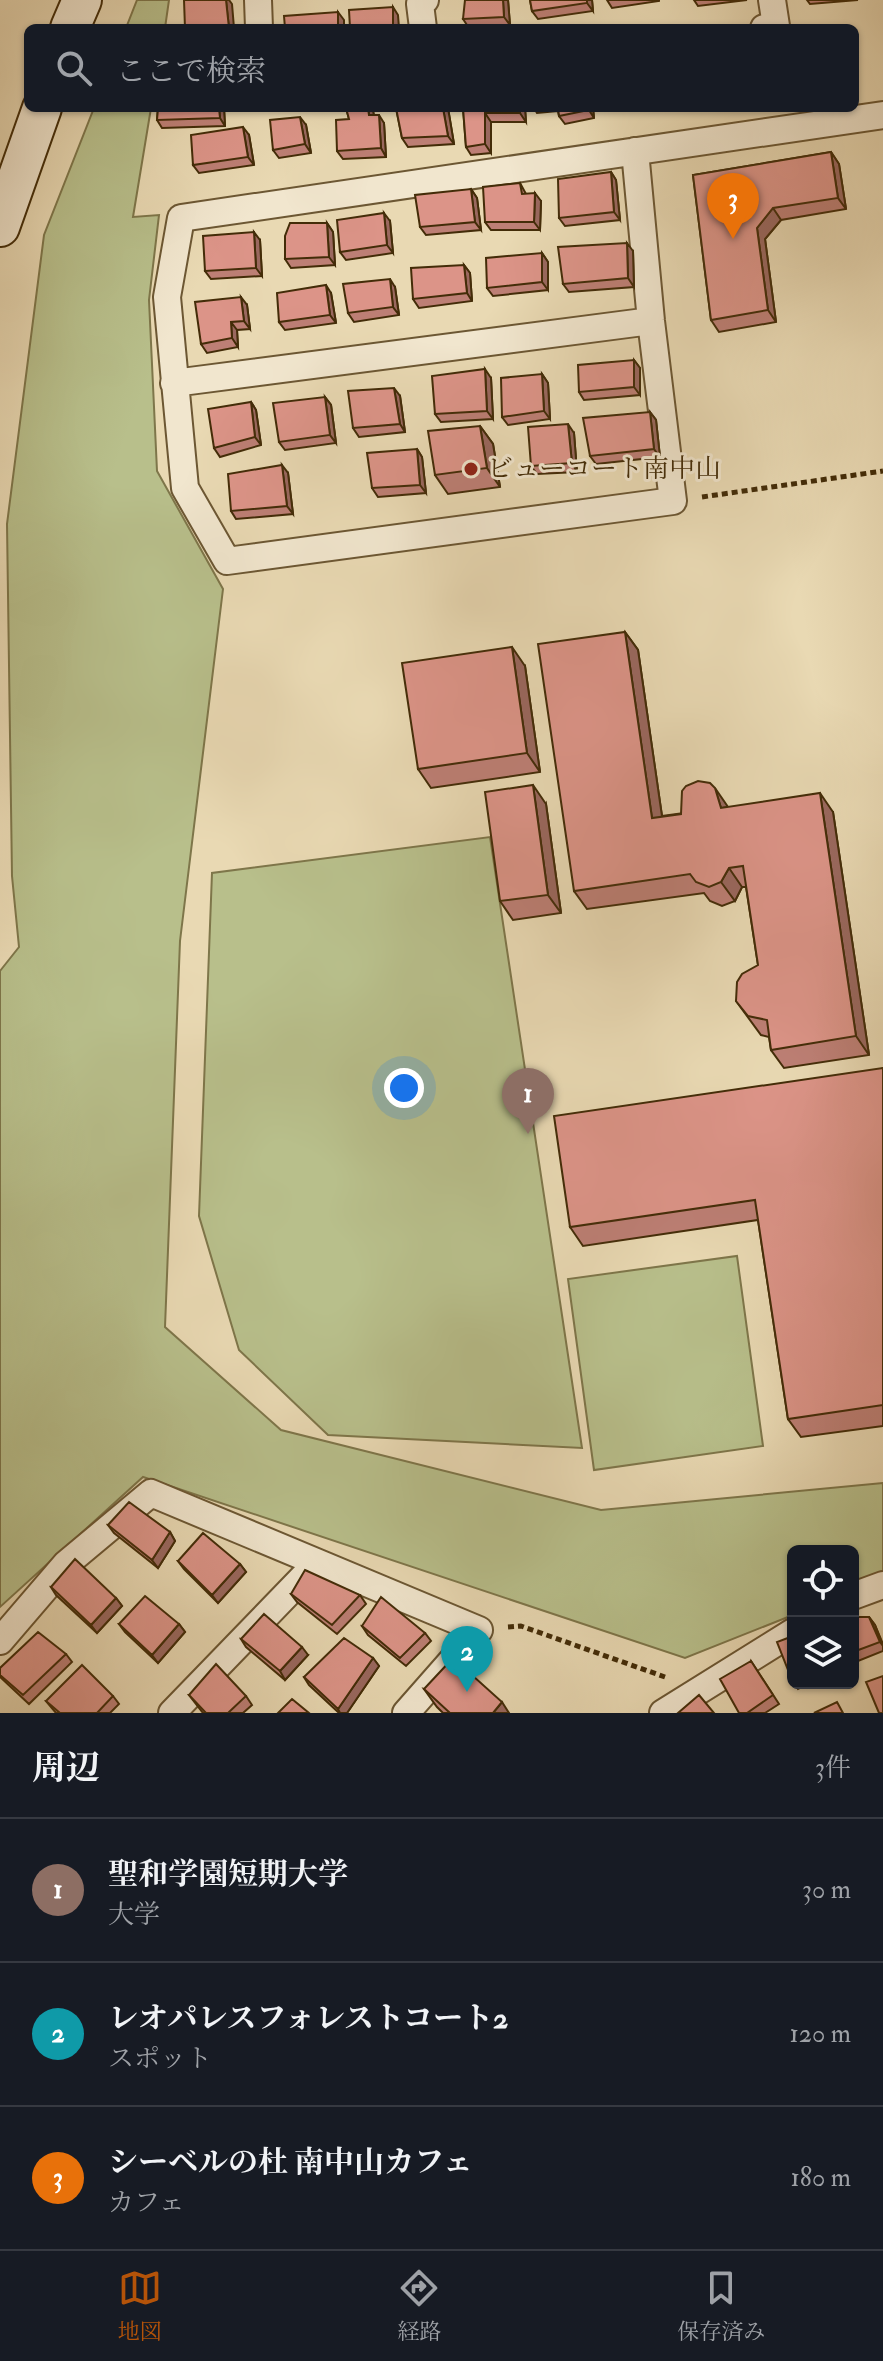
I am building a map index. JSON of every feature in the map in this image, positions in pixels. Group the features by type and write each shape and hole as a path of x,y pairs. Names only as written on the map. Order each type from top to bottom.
{"street":[{"path":"72,24 82,0"},
{"path":"258,0 259,24"},
{"path":"422,24 420,4 425,0"},
{"path":"772,0 776,24"},
{"path":"0,227 41,112"},
{"path":"635,151 651,321 673,501 227,561 185,488 167,297 181,218 635,151 883,115"},
{"path":"174,383 651,321"},
{"path":"0,1641 66,1564 151,1493 479,1630 406,1713"},
{"path":"172,1713 317,1563"},
{"path":"859,1594 883,1585"},
{"path":"663,1713 787,1636"}],"path":[{"path":"673,501 883,471"},
{"path":"479,1630 521,1626 701,1688"}],"green space":[{"path":"137,0 169,0 166,24 128,24"},
{"path":"92,112 150,112 133,217 159,215 149,300 157,471 223,589 180,941 165,1327 281,1430 601,1510 883,1483 883,1579 859,1589 859,1545 787,1545 787,1617 685,1658 143,1477 0,1607 0,971 19,947 12,876 7,524 44,235"},
{"path":"490,837 582,1448 328,1435 239,1350 199,1216 212,873"},
{"path":"737,1256 763,1446 594,1470 568,1279"}],"building":[{"path":"184,0 226,0 229,24 185,24"},
{"path":"465,0 503,0 504,17 463,19"},
{"path":"530,0 587,0 587,3 532,11"},
{"path":"393,7 393,24 350,24 349,10"},
{"path":"338,12 338,24 285,24 284,16"},
{"path":"158,112 219,112 220,118 157,120"},
{"path":"347,112 379,115 381,148 337,151 336,120 349,119"},
{"path":"397,112 444,112 448,136 402,138"},
{"path":"463,112 520,112 485,113 485,144 466,147"},
{"path":"558,112 579,112 559,116"},
{"path":"300,117 305,144 273,150 270,120"},
{"path":"243,127 248,157 193,165 191,135"},
{"path":"831,152 838,198 773,208 757,228 768,310 711,320 693,175"},
{"path":"611,172 614,212 559,218 558,179"},
{"path":"520,183 522,194 535,193 534,222 485,222 483,187"},
{"path":"471,189 475,222 420,227 415,195"},
{"path":"384,213 387,245 340,252 337,220"},
{"path":"290,223 327,223 329,257 285,259 285,236"},
{"path":"254,232 256,268 205,271 203,236"},
{"path":"627,243 628,278 563,284 558,247"},
{"path":"542,253 542,282 487,288 486,258"},
{"path":"464,265 467,293 413,299 411,268"},
{"path":"390,279 393,307 348,313 343,284"},
{"path":"326,285 330,315 279,322 277,293"},
{"path":"241,297 244,321 231,322 232,338 201,344 195,302"},
{"path":"634,360 634,387 579,392 578,365"},
{"path":"485,369 487,411 435,414 432,376"},
{"path":"542,374 544,411 502,417 501,378"},
{"path":"394,388 400,424 353,428 348,391"},
{"path":"325,397 330,435 279,442 273,403"},
{"path":"251,402 255,437 214,448 208,409"},
{"path":"650,412 654,449 590,456 583,418"},
{"path":"568,424 572,463 531,466 528,427"},
{"path":"480,426 487,468 435,475 428,431"},
{"path":"417,449 420,485 372,488 367,453"},
{"path":"282,465 287,506 231,511 228,474"},
{"path":"625,632 652,818 681,814 682,791 698,781 710,783 715,788 721,808 820,793 856,1036 771,1050 767,1020 748,1016 736,1001 737,982 742,974 758,965 743,866 729,868 721,882 709,887 696,882 690,874 574,891 538,644"},
{"path":"512,647 527,753 418,769 402,663"},
{"path":"533,785 548,895 500,901 485,792"},
{"path":"883,1068 883,1405 788,1419 755,1200 570,1227 554,1116"},
{"path":"129,1502 170,1532 152,1560 108,1525"},
{"path":"203,1533 240,1564 212,1595 178,1561"},
{"path":"75,1559 116,1598 91,1625 51,1587"},
{"path":"305,1570 360,1595 332,1625 291,1594"},
{"path":"145,1596 179,1624 152,1655 119,1624"},
{"path":"381,1597 425,1633 400,1658 362,1626"},
{"path":"264,1614 302,1647 280,1671 241,1639"},
{"path":"859,1617 869,1617 880,1642 859,1650"},
{"path":"38,1632 66,1654 23,1695 0,1675 0,1668"},
{"path":"344,1638 373,1658 338,1709 304,1677"},
{"path":"787,1638 787,1667 777,1642"},
{"path":"453,1658 502,1702 493,1713 450,1713 424,1689"},
{"path":"751,1661 773,1695 747,1713 739,1713 720,1679"},
{"path":"216,1664 246,1696 228,1713 206,1713 189,1695"},
{"path":"82,1665 113,1696 97,1713 60,1713 46,1701"},
{"path":"883,1676 883,1713 879,1713 866,1682"},
{"path":"699,1695 714,1713 678,1713"},
{"path":"292,1699 309,1713 278,1713"},
{"path":"837,1702 843,1713 814,1713"}],"place":[{"name":"シーベルの杜 南中山カフェ","path":"733,239"},
{"name":"ビューコート南中山","path":"471,469"},
{"name":"聖和学園短期大学","path":"528,1134"},
{"name":"レオパレスフォレストコート2","path":"467,1692"}]}
